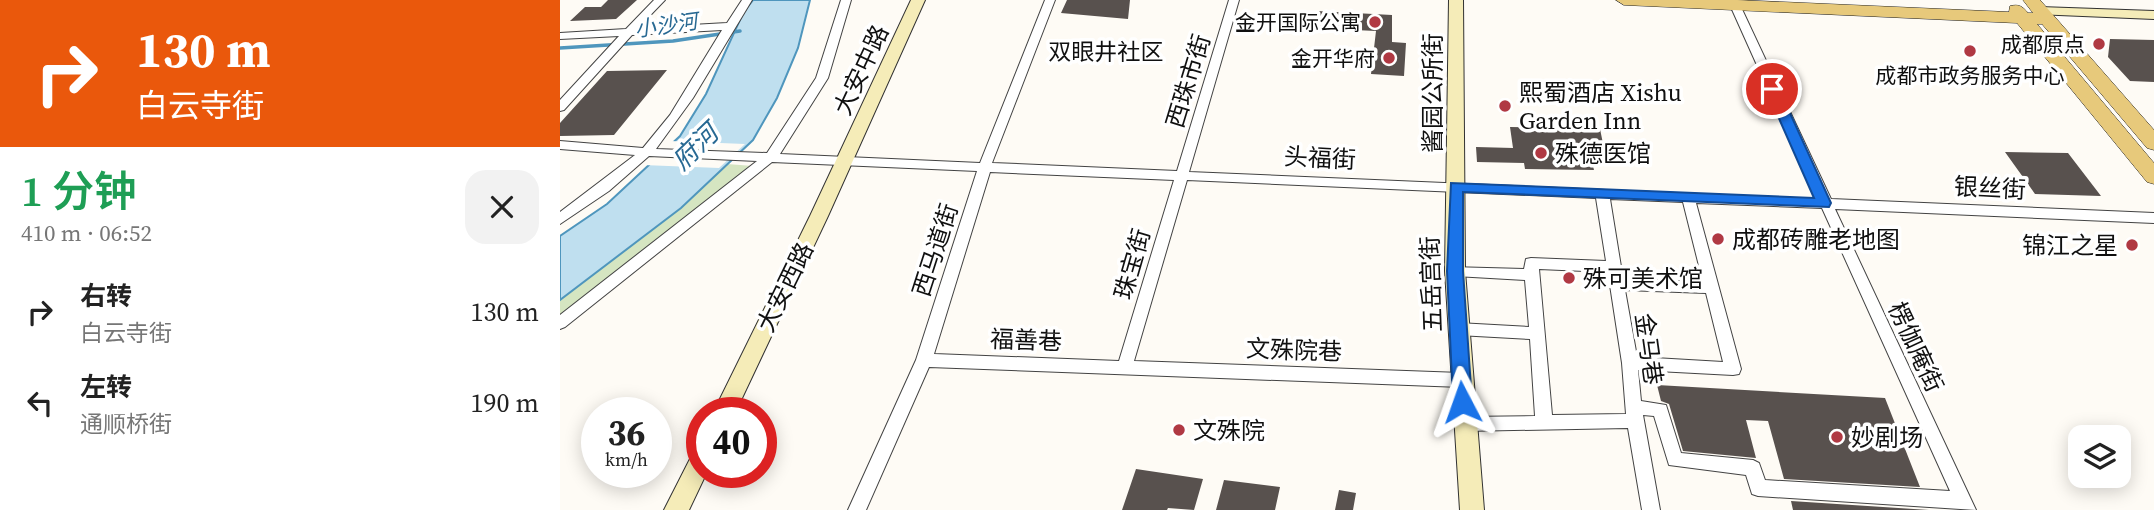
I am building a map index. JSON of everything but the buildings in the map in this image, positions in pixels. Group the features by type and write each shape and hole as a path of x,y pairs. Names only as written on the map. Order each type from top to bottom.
{"main road":[{"path":"1624,0 1735,5 2027,9"},
{"path":"1862,0 2027,9 2154,144"},
{"path":"2027,9 2154,177"}],"street":[{"path":"560,107 601,60 660,0"},
{"path":"560,219 652,152 747,0"},
{"path":"560,323 772,156 821,78 846,0"},
{"name":"大安中路","path":"846,160 918,0"},
{"name":"西马道街","path":"857,510 924,360 985,166 1050,0"},
{"name":"西珠市街","path":"1182,175 1234,0"},
{"name":"酱园公所街","path":"1456,0 1456,187"},
{"name":"楞伽庵街","path":"1735,5 1965,505"},
{"path":"2027,9 2154,15"},
{"path":"2027,9 2154,24"},
{"path":"560,36 725,32"},
{"name":"头福街","path":"560,145 652,152 1602,193"},
{"name":"大安西路","path":"731,397 846,160"},
{"name":"珠宝街","path":"1125,366 1182,175"},
{"name":"五岳宫街","path":"1456,187 1455,271 1472,510"},
{"name":"银丝街","path":"1602,193 2154,218"},
{"name":"金马巷","path":"1602,193 1629,363 1634,414 1651,510"},
{"path":"1629,363 1733,369 1688,197"},
{"path":"1544,421 1531,263 1614,267"},
{"path":"1455,271 1532,275"},
{"path":"1616,284 1712,288"},
{"path":"1458,329 1537,333"},
{"name":"福善巷","path":"924,360 1125,366"},
{"name":"文殊院巷","path":"1125,366 1461,380"},
{"path":"1464,424 1544,421 1661,410 1675,460 1753,468 1758,488 1965,505"},
{"path":"676,510 687,488"}],"green space":[{"path":"727,164 753,166 560,319 560,300 681,208"}],"water":[{"name":"府河","path":"753,0 810,0 798,48 777,98 753,140 681,208 560,300 560,236 607,204 680,136 706,94 744,11"}],"pier":[{"path":"670,141 745,144 719,168 643,165"}],"waterway":[{"name":"小沙河","path":"560,48 673,41 740,31"}],"place":[{"name":"金开国际公寓","path":"1375,22"},
{"name":"成都原点","path":"2099,44"},
{"name":"成都市政务服务中心","path":"1970,51"},
{"name":"金开华府","path":"1389,58"},
{"name":"熙蜀酒店 Xishu Garden Inn","path":"1505,106"},
{"name":"殊德医馆","path":"1541,153"},
{"name":"成都砖雕老地图","path":"1718,239"},
{"name":"锦江之星","path":"2132,245"},
{"name":"殊可美术馆","path":"1569,278"},
{"name":"文殊院","path":"1179,430"},
{"name":"妙剧场","path":"1837,437"}],"district":[{"name":"双眼井社区","path":"1106,52"}],"route":[{"path":"1462,402 1455,271 1456,187 1824,203 1772,89"}]}
